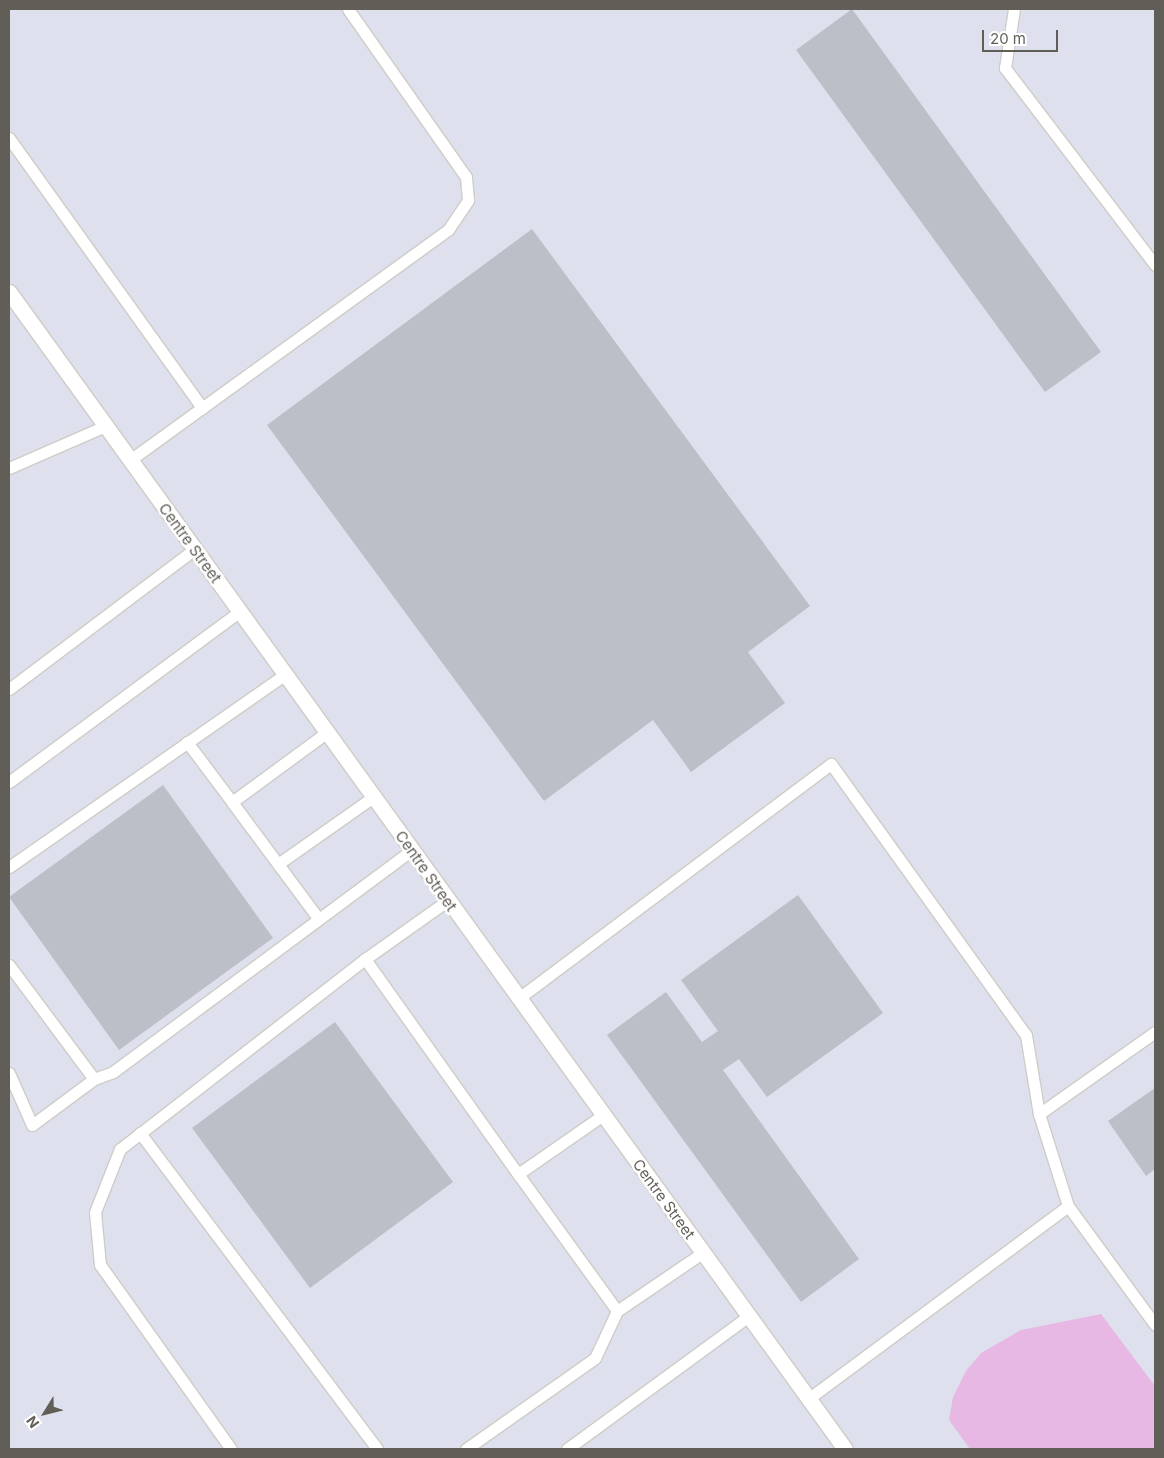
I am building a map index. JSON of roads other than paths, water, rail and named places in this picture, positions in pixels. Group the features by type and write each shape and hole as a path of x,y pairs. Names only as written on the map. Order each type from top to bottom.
{"street":[{"name":"Centre Street","path":"10,296 845,1449"}],"lane":[{"path":"130,460 448,230 468,200 466,177 348,9"},
{"path":"1014,9 1005,68 1155,265"},
{"path":"9,138 202,408"},
{"path":"9,468 105,426"},
{"path":"9,688 195,550"},
{"path":"9,782 239,612"},
{"path":"9,867 284,674"},
{"path":"232,802 326,732"},
{"path":"187,742 318,918"},
{"path":"519,998 831,764 1026,1035 1039,1114 1068,1206 1155,1325"},
{"path":"278,864 373,797"},
{"path":"9,1073 32,1124 94,1078 113,1072 412,850"},
{"path":"231,1449 100,1264 94,1212 120,1149 364,959 447,901"},
{"path":"364,959 617,1311"},
{"path":"9,965 94,1078"},
{"path":"1039,1114 1155,1032"},
{"path":"518,1174 603,1115"},
{"path":"140,1133 377,1449"},
{"path":"808,1399 1068,1206"},
{"path":"466,1449 595,1358 617,1311 702,1253"},
{"path":"567,1449 749,1316"}]}
